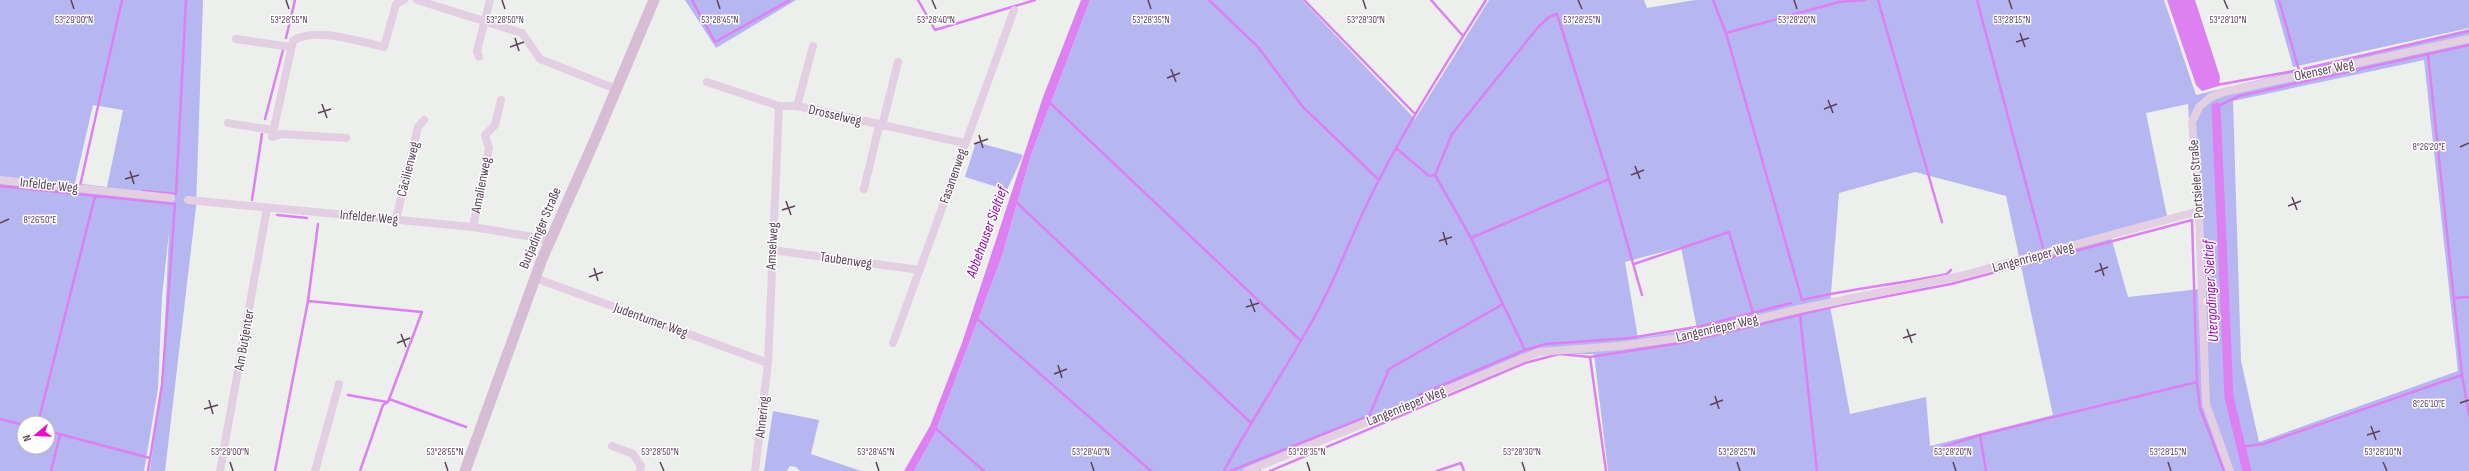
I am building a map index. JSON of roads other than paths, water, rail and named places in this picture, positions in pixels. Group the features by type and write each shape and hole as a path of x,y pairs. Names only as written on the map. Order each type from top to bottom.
{"main road":[{"name":"Butjadinger Straße","path":"465,471 549,242 654,0"}],"street":[{"path":"272,133 293,41 298,37 324,34 384,47 396,4 404,0"},
{"path":"417,0 522,33 540,59 616,89"},
{"path":"479,57 477,51 490,0"},
{"name":"Fasanenweg","path":"893,344 964,144 1014,10"},
{"path":"236,39 291,48"},
{"name":"Okenser Weg","path":"2192,122 2199,107 2212,97 2224,92 2469,39"},
{"path":"797,106 813,46"},
{"path":"864,190 898,62"},
{"name":"Drosselweg","path":"707,82 779,106 797,106 964,144"},
{"name":"Amalienweg","path":"473,227 489,148 485,135 495,126 501,100"},
{"name":"Amselweg","path":"768,363 779,106"},
{"name":"Cäcilienweg","path":"396,219 418,127 424,120"},
{"name":"Portsieler Straße","path":"2192,122 2199,211 2206,404 2230,471"},
{"path":"228,123 272,133 346,138"},
{"name":"Infelder Weg","path":"0,180 171,198"},
{"name":"Infelder Weg","path":"188,200 473,227 539,238 549,242"},
{"name":"Am Butjenter","path":"220,471 267,208"},
{"name":"Langenrieper Weg","path":"1247,471 1540,352 1619,346 1684,337 1799,309 1960,276 2199,211"},
{"name":"Taubenweg","path":"772,250 920,270"},
{"name":"Judentumer Weg","path":"535,278 768,363"},
{"name":"Ahnering","path":"755,471 768,363"},
{"path":"315,471 339,384"},
{"path":"612,446 633,454 641,466 640,471"}],"waterway":[{"path":"80,186 122,0"},
{"path":"143,191 176,194 186,0"},
{"path":"286,38 295,0"},
{"path":"692,0 715,42 790,0"},
{"path":"918,0 935,30 1035,0"},
{"path":"1209,0 1258,47 1303,107 1379,180"},
{"path":"1304,0 1415,114"},
{"path":"1431,0 1463,36"},
{"path":"1224,471 1323,301 1371,195 1391,157 1486,0"},
{"path":"1713,0 1726,33 1802,300 1947,274 1951,270"},
{"path":"1726,33 1839,2 1865,0"},
{"path":"1878,0 1942,222"},
{"path":"1977,0 2043,248"},
{"path":"2279,0 2299,70"},
{"path":"1435,175 1452,134 1539,26 1549,17 1557,14 1609,179 1642,295"},
{"path":"2217,85 2299,70 2469,31"},
{"path":"2216,107 2239,96 2469,45"},
{"path":"265,119 283,50"},
{"path":"2428,55 2462,375 2469,415"},
{"path":"1049,102 1300,340"},
{"name":"Utergadinger Sieltief","path":"2216,107 2229,397 2247,471"},
{"path":"252,200 262,134"},
{"path":"1396,148 1429,176 1435,175 1471,238 1525,350"},
{"path":"1471,238 1609,179"},
{"path":"0,186 175,204 162,385 148,471"},
{"path":"40,415 95,196"},
{"path":"1016,202 1250,422"},
{"path":"277,215 307,218"},
{"path":"1270,471 1525,363 1559,354 1590,357 1681,343 1841,305 1951,284 2192,220 2197,382 2200,408 2224,471"},
{"path":"318,224 308,301 422,312 388,402 383,405 360,471"},
{"path":"1634,264 1729,232 1753,313"},
{"path":"2455,298 2469,297"},
{"path":"275,471 308,301"},
{"path":"1419,395 1525,350 1546,344 1630,338 1702,326 1791,303"},
{"path":"1230,471 1369,416 1389,369 1503,304"},
{"path":"1800,315 1817,471"},
{"path":"975,317 1151,471"},
{"path":"1590,357 1606,471"},
{"path":"2241,447 2263,444 2462,375"},
{"path":"1940,448 1980,435 2197,382"},
{"path":"348,395 387,402"},
{"path":"389,399 466,427"},
{"path":"0,419 16,423"},
{"path":"935,428 984,471"},
{"path":"56,433 150,458"},
{"path":"51,471 60,435"},
{"path":"1980,435 1986,471"},
{"path":"1437,471 1461,463 1464,471"}],"water label":[{"name":"Abbehauser Sieltief","path":"987,232"}]}
